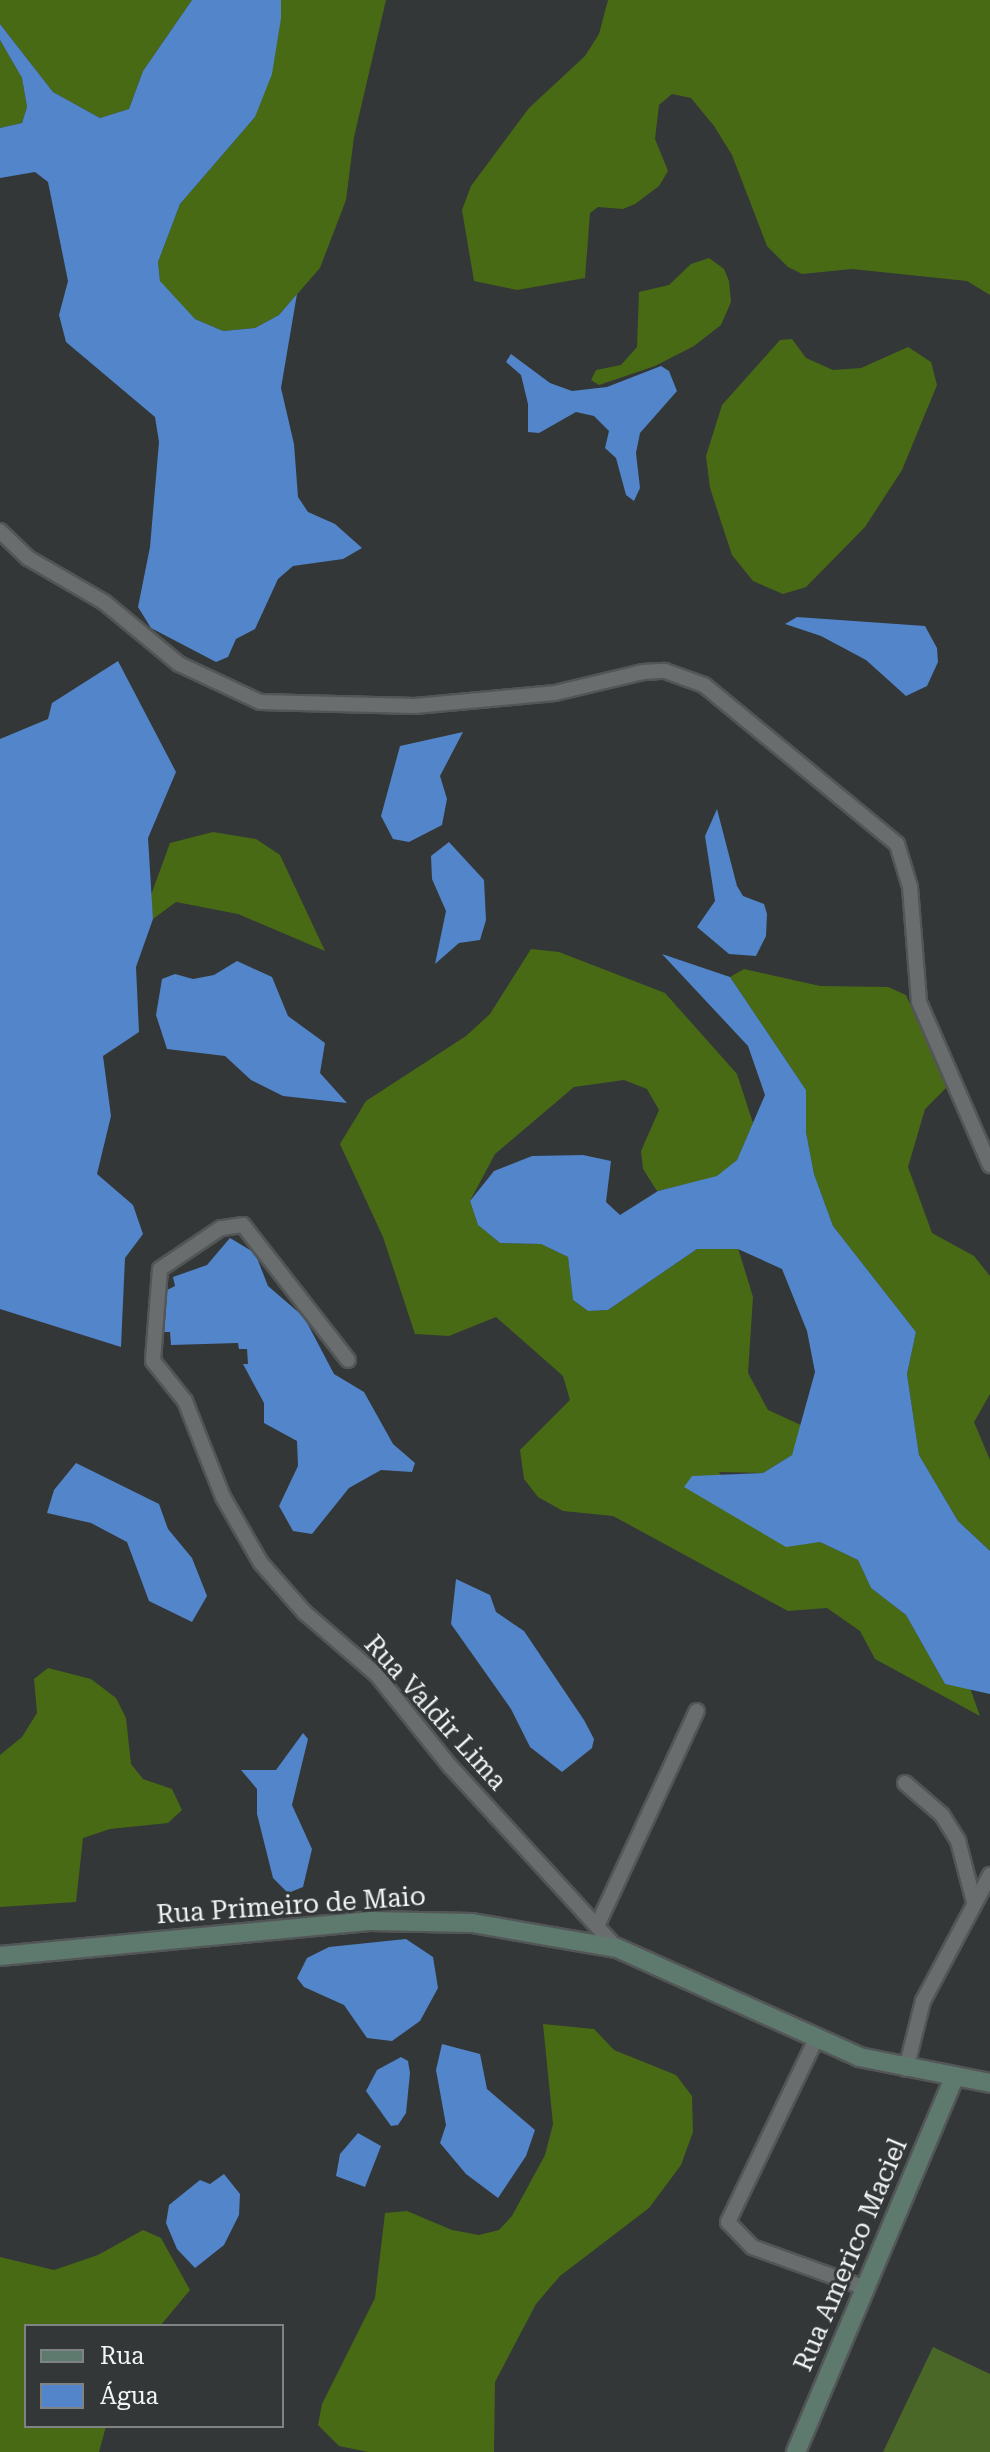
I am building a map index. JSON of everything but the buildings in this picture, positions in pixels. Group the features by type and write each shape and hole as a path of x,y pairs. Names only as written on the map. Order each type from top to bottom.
{"main road":[{"name":"Rua Primeiro de Maio","path":"0,1956 436,1920 617,1948 816,2039 906,2069 990,2083"},
{"name":"Rua Americo Maciel","path":"796,2452 954,2078"}],"street":[{"path":"0,531 28,558 104,602 179,664 260,702 415,706 555,693 643,672 665,671 704,685 897,844 910,887 919,1002 990,1165"},
{"name":"Rua Valdir Lima","path":"348,1360 253,1234 232,1222 160,1269 153,1361 191,1415 231,1513 276,1582 377,1675 450,1766 617,1948"},
{"path":"597,1926 697,1711"},
{"path":"905,1783 942,1815 958,1841 974,1902"},
{"path":"906,2069 916,2016 990,1875"},
{"path":"816,2039 728,2222 752,2247 865,2288"}],"green space":[{"path":"0,0 192,0 143,71 129,109 100,118 53,92 0,24"},
{"path":"281,0 386,0 354,137 346,200 320,268 279,315 255,328 223,331 195,319 173,300 160,281 158,262 180,204 255,117"},
{"path":"608,0 990,0 990,295 967,281 852,269 802,274 788,267 767,246 732,155 714,126 691,98 672,94 659,105 655,139 668,171 659,186 635,204 623,209 598,207 590,213 585,278 517,290 474,281 462,210 471,186 529,108 585,56 599,34"},
{"path":"0,40 22,78 27,107 22,123 0,128"},
{"path":"709,258 724,269 729,281 731,302 721,325 694,346 655,366 599,385 591,380 596,370 621,365 637,347 639,292 669,285 691,264"},
{"path":"792,339 806,358 833,370 861,368 908,347 931,362 937,385 902,470 865,527 806,587 783,594 753,581 732,555 710,488 706,456 722,405 780,340"},
{"path":"213,832 256,839 280,855 325,951 238,914 176,902 153,919 151,895 170,843"},
{"path":"531,949 559,952 665,993 737,1074 753,1123 737,1160 717,1177 657,1191 643,1169 641,1151 659,1110 647,1089 624,1080 574,1087 495,1154 470,1201 478,1225 500,1243 541,1244 568,1257 573,1300 588,1311 608,1310 697,1249 738,1248 753,1297 748,1373 768,1410 803,1426 792,1455 763,1473 719,1472 754,1527 786,1546 820,1542 858,1560 871,1588 906,1615 945,1684 970,1688 980,1716 875,1659 860,1631 827,1608 788,1611 613,1516 563,1511 538,1497 524,1479 520,1450 570,1400 563,1376 496,1317 449,1336 415,1334 383,1237 340,1144 366,1101 466,1036 490,1014"},
{"path":"744,969 820,986 888,987 906,995 947,1087 925,1109 908,1167 932,1233 974,1256 990,1276 990,1394 974,1422 990,1460 990,1551 958,1521 919,1455 907,1374 916,1332 833,1226 814,1174 806,1132 806,1090 730,977"},
{"path":"48,1668 91,1679 116,1698 126,1718 131,1764 143,1779 172,1789 182,1810 168,1823 110,1829 83,1838 76,1902 0,1907 0,1755 22,1737 37,1713 34,1679"},
{"path":"543,2024 594,2029 614,2050 676,2075 692,2096 693,2132 681,2165 649,2208 560,2276 536,2304 495,2382 494,2452 368,2452 339,2446 318,2425 322,2404 375,2298 385,2213 407,2211 452,2230 479,2235 499,2230 512,2216 545,2155 553,2124"},
{"path":"143,2230 161,2238 190,2290 162,2324 24,2324 24,2428 105,2428 99,2452 0,2452 0,2257 54,2270 98,2255"},
{"path":"933,2347 990,2374 990,2452 883,2452"}],"water":[{"path":"192,0 281,0 281,18 272,74 255,117 180,204 158,262 160,281 195,319 223,331 255,328 279,315 297,294 281,388 294,444 298,497 308,512 335,524 362,548 343,559 293,566 278,579 255,629 236,639 228,657 216,662 151,628 138,607 150,547 159,442 155,417 66,342 59,315 68,281 48,182 35,172 0,178 0,128 22,123 27,107 22,78 0,40 0,24 53,92 100,118 129,109 143,71"},
{"path":"511,354 550,383 572,391 607,387 661,366 669,371 677,391 640,433 636,453 640,488 634,501 626,495 616,458 605,448 609,431 594,416 576,412 539,433 528,432 528,404 521,375 506,362"},
{"path":"797,617 925,626 937,648 938,662 927,686 906,696 866,660 821,636 785,624"},
{"path":"118,661 176,772 148,838 153,919 136,967 139,1032 103,1056 111,1116 97,1174 133,1205 143,1234 125,1258 121,1347 0,1309 0,739 48,719 52,703"},
{"path":"463,732 440,776 447,799 442,825 409,842 393,839 381,816 400,746"},
{"path":"717,809 737,886 743,896 764,904 767,914 766,936 756,956 729,954 697,927 715,901 705,836"},
{"path":"449,842 484,880 486,920 480,940 459,943 435,964 446,911 432,879 431,856"},
{"path":"662,954 730,977 806,1090 806,1132 814,1174 833,1226 916,1332 907,1374 919,1455 958,1521 990,1551 990,1694 945,1684 906,1615 871,1588 858,1560 820,1542 786,1547 684,1487 692,1476 763,1473 792,1455 815,1372 807,1331 782,1269 738,1249 697,1249 608,1310 588,1311 573,1300 568,1257 541,1244 500,1243 478,1225 470,1201 494,1171 532,1156 583,1155 611,1161 606,1202 620,1215 658,1191 717,1176 737,1160 765,1095 748,1046"},
{"path":"237,961 272,977 288,1016 325,1043 320,1073 347,1103 283,1096 251,1080 225,1056 167,1049 156,1015 162,979 175,974 193,979 214,975"},
{"path":"230,1238 255,1253 268,1286 304,1317 334,1374 364,1392 393,1444 415,1463 412,1472 381,1470 349,1488 312,1534 293,1531 279,1506 298,1466 297,1441 264,1423 264,1403 243,1364 248,1364 247,1349 239,1349 238,1343 171,1345 170,1332 163,1332 161,1309 165,1291 175,1286 173,1277 207,1265"},
{"path":"76,1463 159,1504 168,1529 192,1558 207,1596 192,1622 149,1601 127,1542 91,1523 47,1513 54,1490"},
{"path":"456,1579 490,1595 496,1612 524,1631 584,1720 594,1739 592,1748 562,1772 530,1747 511,1709 451,1624"},
{"path":"303,1733 308,1739 292,1805 312,1849 303,1887 288,1893 273,1878 257,1814 257,1789 241,1770 276,1770"},
{"path":"406,1939 433,1957 438,1988 420,2021 392,2041 367,2038 344,2005 304,1987 297,1978 307,1958 329,1947"},
{"path":"442,2044 480,2054 487,2089 535,2130 526,2156 498,2198 466,2174 440,2143 446,2125 436,2070"},
{"path":"401,2057 408,2061 410,2073 406,2113 398,2125 391,2126 366,2091 377,2070"},
{"path":"358,2133 381,2146 365,2187 336,2176 340,2154"},
{"path":"224,2174 240,2194 239,2215 224,2245 195,2268 177,2249 166,2223 169,2205 200,2180 210,2184"}]}
